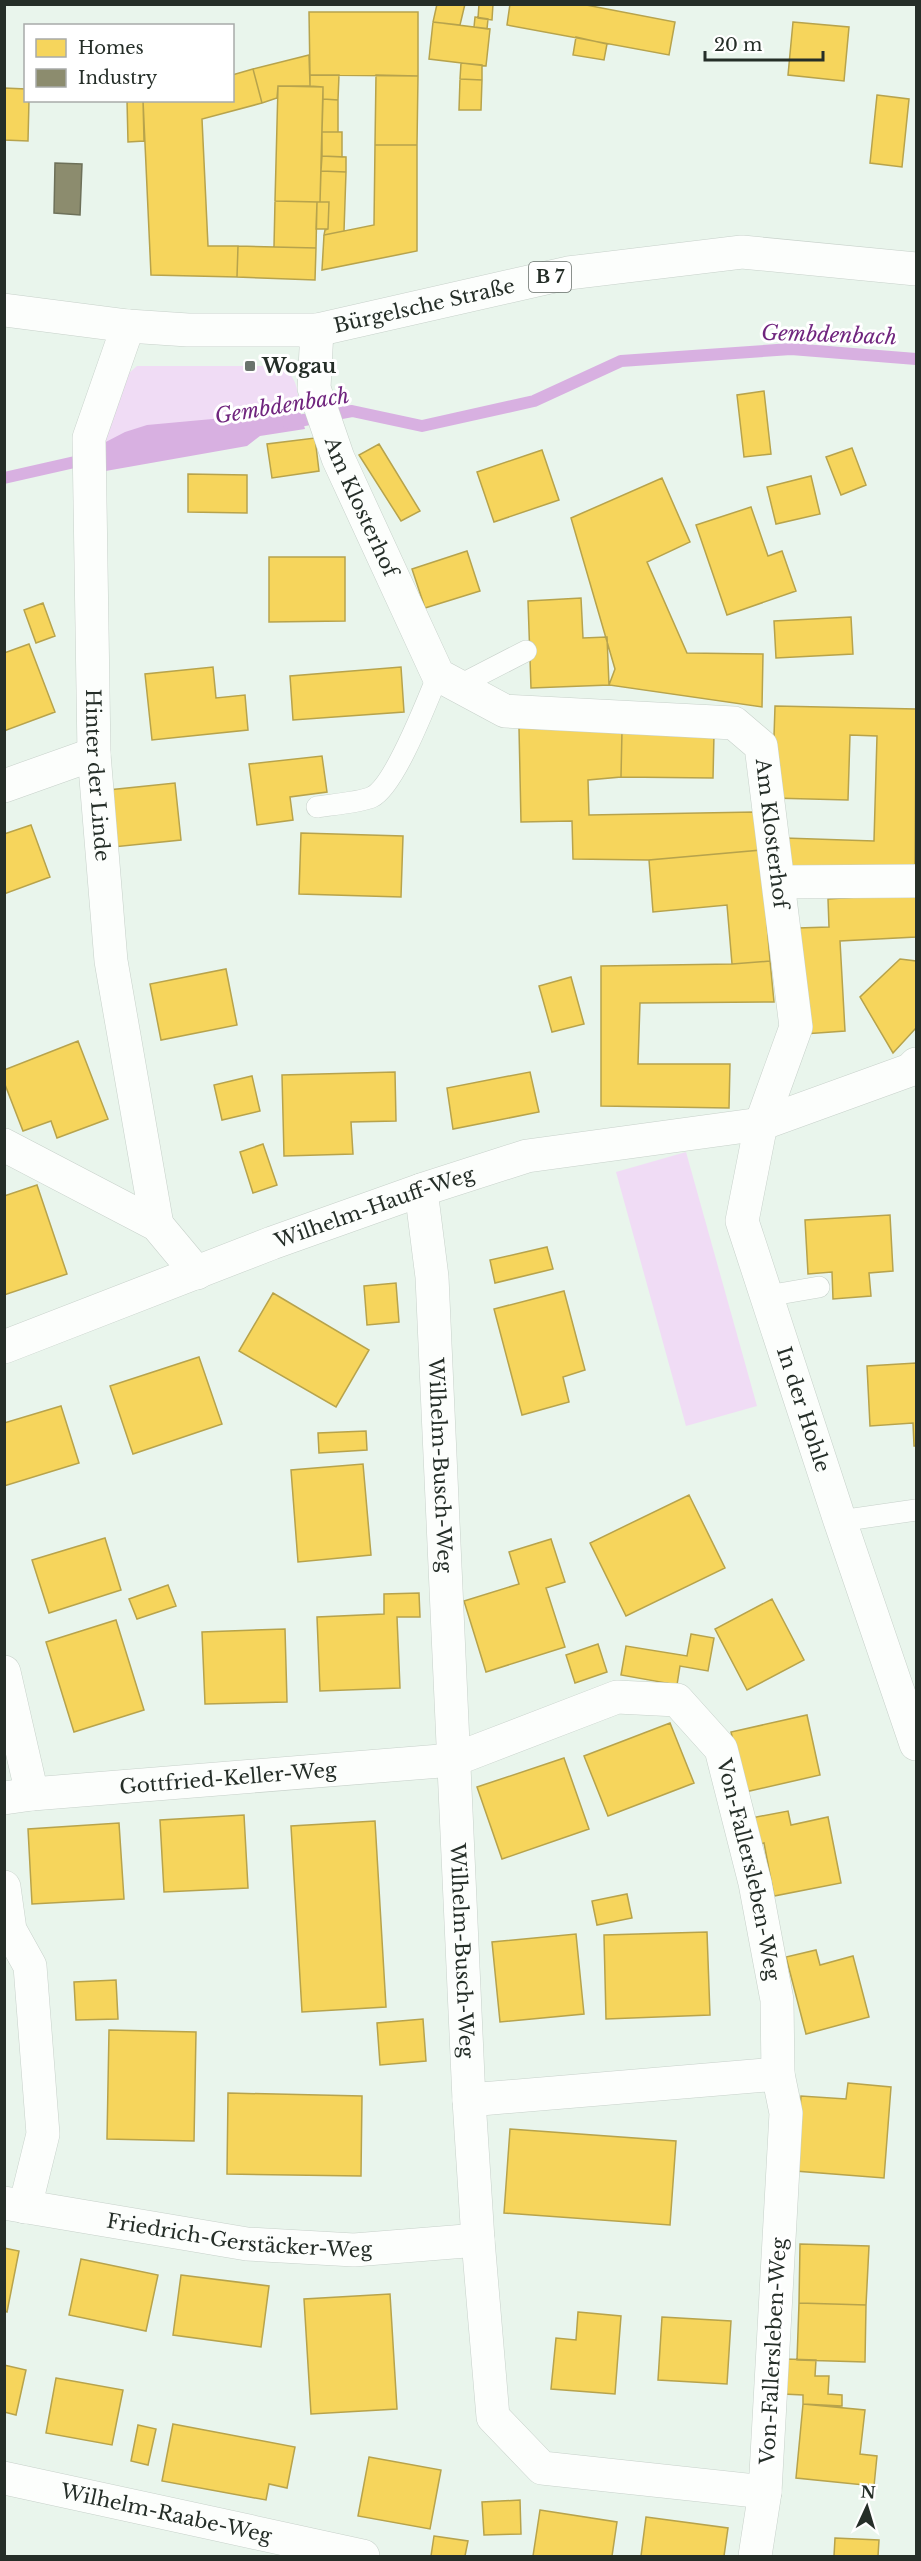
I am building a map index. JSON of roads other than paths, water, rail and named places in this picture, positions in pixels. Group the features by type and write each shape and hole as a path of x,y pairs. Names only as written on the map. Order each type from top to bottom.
{"street":[{"name":"Bürgelsche Straße","path":"4,310 128,326 188,330 317,330 568,273 742,252 916,269"},
{"name":"Hinter der Linde","path":"128,326 89,438 94,754 111,961 158,1225"},
{"name":"Am Klosterhof","path":"317,330 314,388 338,458 448,681 505,711 734,723 761,746 780,882 796,1027 760,1124"},
{"path":"4,786 94,754"},
{"path":"780,882 916,881"},
{"name":"Wilhelm-Hauff-Weg","path":"4,1347 272,1243 421,1190 527,1156 760,1124 910,1070 916,1064"},
{"name":"In der Hohle","path":"760,1124 742,1221 916,1744"},
{"path":"4,1145 158,1225 197,1273"},
{"name":"Wilhelm-Busch-Weg","path":"421,1190 432,1277 469,2100 493,2417 542,2468 765,2492"},
{"path":"4,1672 18,1796"},
{"name":"Von-Fallersleben-Weg","path":"453,1760 617,1698 677,1700 721,1749 755,1883 777,2000 778,2074 786,2113 765,2492 755,2556"},
{"name":"Gottfried-Keller-Weg","path":"18,1796 453,1760"},
{"path":"4,1887 10,1930 30,1966 43,2134 15,2205"},
{"path":"469,2100 778,2074"},
{"name":"Friedrich-Gerstäcker-Weg","path":"15,2205 247,2244 354,2250 478,2240"},
{"name":"Wilhelm-Raabe-Weg","path":"4,2478 363,2556"}],"lane":[{"path":"317,807 373,797 392,775 422,715 448,681 526,651"},
{"path":"766,1296 819,1287"},
{"path":"840,1521 916,1510"}],"waterway":[{"name":"Gembdenbach","path":"288,423 352,411 422,426 534,401 621,361 791,349 916,359"},
{"name":"Gembdenbach","path":"4,478 88,459"}],"place":[{"name":"Wogau","path":"250,366"}]}
